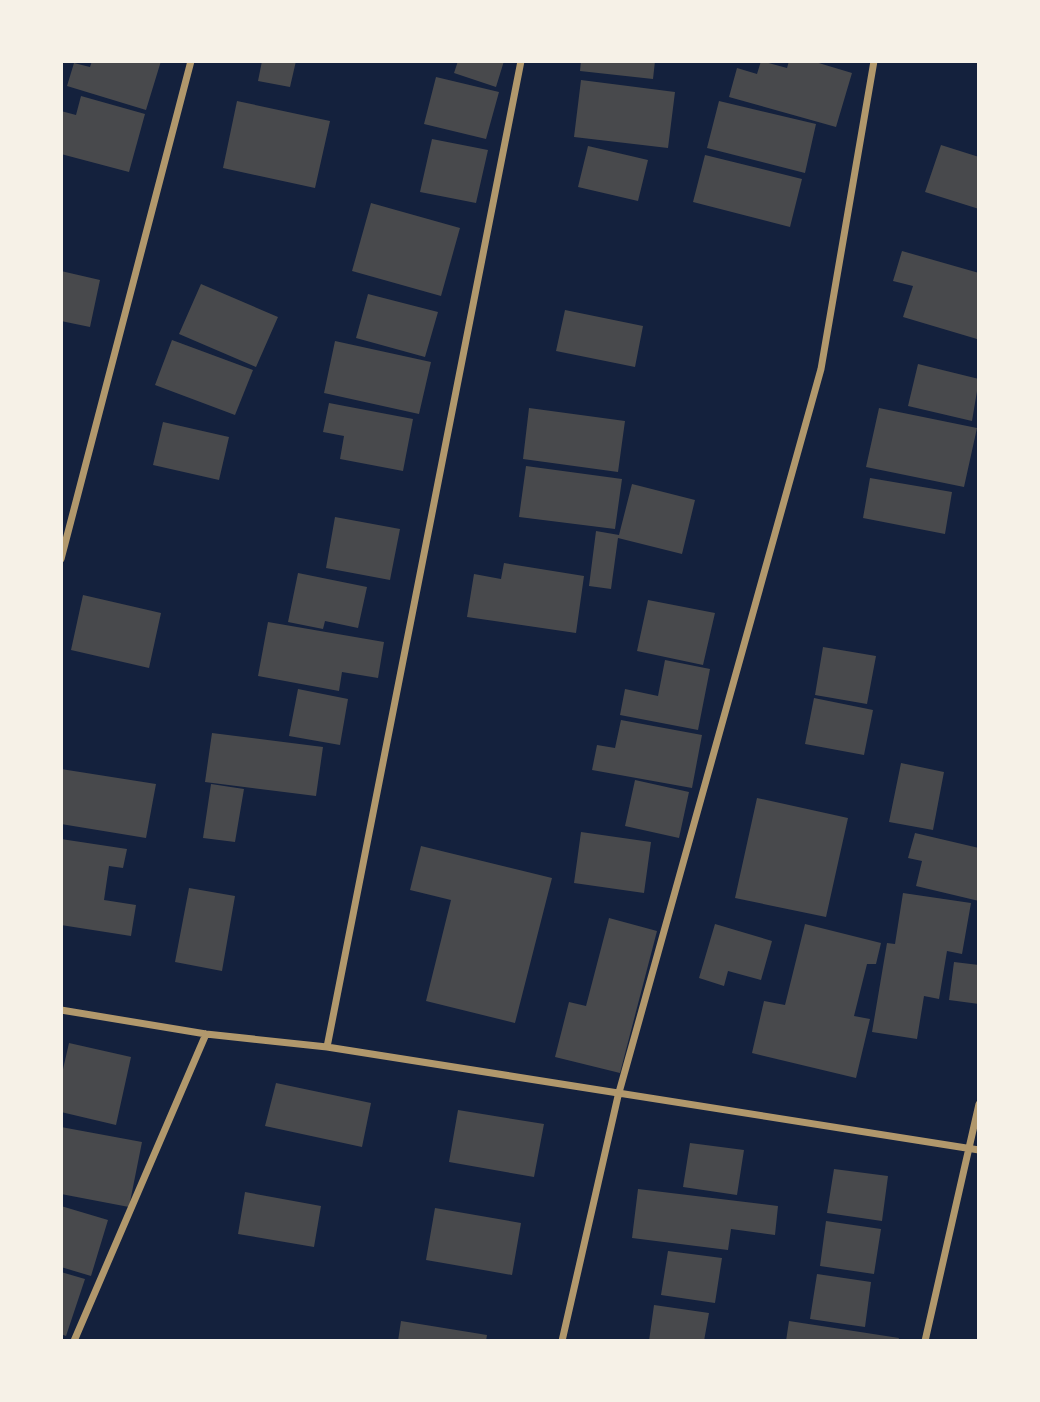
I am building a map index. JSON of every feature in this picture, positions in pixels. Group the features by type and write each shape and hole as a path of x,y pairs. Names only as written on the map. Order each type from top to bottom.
{"street":[{"path":"61,559 191,61"},
{"path":"327,1047 521,61"},
{"path":"562,1341 618,1096 821,369 874,61"},
{"path":"61,1010 206,1034 327,1047 618,1096 979,1150"},
{"path":"74,1341 206,1034"},
{"path":"925,1341 979,1104"}],"building":[{"path":"92,61 161,61 146,110 67,86 74,63 90,67"},
{"path":"262,61 296,61 290,87 258,81"},
{"path":"458,61 504,61 496,87 454,73"},
{"path":"581,61 655,61 653,79 580,71"},
{"path":"761,61 787,68 789,61 812,61 852,73 836,127 729,97 737,68 757,74"},
{"path":"436,77 499,92 486,139 424,124"},
{"path":"581,80 675,92 668,148 574,137"},
{"path":"81,96 145,114 129,172 61,154 61,111 76,115"},
{"path":"237,101 330,121 315,188 223,168"},
{"path":"719,101 816,124 805,173 707,148"},
{"path":"432,139 488,150 476,203 420,192"},
{"path":"941,145 979,157 979,209 925,192"},
{"path":"588,146 648,160 638,201 578,187"},
{"path":"705,155 802,179 790,227 693,202"},
{"path":"371,203 460,228 441,296 352,271"},
{"path":"902,251 979,273 977,339 903,317 913,286 893,281"},
{"path":"61,271 100,280 90,327 61,321"},
{"path":"201,284 278,317 256,367 179,334"},
{"path":"368,294 438,312 425,357 356,338"},
{"path":"565,310 643,326 635,367 556,351"},
{"path":"172,340 253,370 235,415 155,385"},
{"path":"335,341 431,362 419,414 324,393"},
{"path":"918,364 979,379 972,421 908,406"},
{"path":"329,403 413,419 403,471 340,459 344,436 323,432"},
{"path":"529,408 625,421 618,472 523,459"},
{"path":"879,408 977,428 964,487 866,467"},
{"path":"163,422 229,437 219,480 153,465"},
{"path":"526,466 622,479 615,529 519,517"},
{"path":"870,478 952,492 945,534 863,518"},
{"path":"632,484 695,500 682,554 618,538 611,589 589,586 596,531 619,535"},
{"path":"335,517 400,529 390,580 326,568"},
{"path":"504,563 584,576 576,633 467,617 474,574 501,579"},
{"path":"298,573 367,587 358,628 325,621 323,629 288,622"},
{"path":"83,595 161,613 149,668 71,650"},
{"path":"648,600 715,613 703,665 637,651"},
{"path":"268,622 384,642 378,678 342,672 339,691 258,676"},
{"path":"823,647 876,656 867,704 815,695"},
{"path":"665,660 710,669 698,730 620,715 625,689 658,696"},
{"path":"298,689 348,699 340,745 289,736"},
{"path":"814,698 873,710 864,755 805,744"},
{"path":"621,720 702,735 692,788 592,770 597,745 615,748"},
{"path":"212,733 323,747 316,796 205,782"},
{"path":"901,763 944,772 933,830 889,822"},
{"path":"61,769 156,784 146,838 61,824"},
{"path":"635,780 689,792 679,838 625,826"},
{"path":"211,784 244,789 235,842 203,838"},
{"path":"757,798 848,818 826,917 735,898"},
{"path":"581,832 651,842 644,893 574,883"},
{"path":"915,833 979,848 979,901 916,886 922,861 908,858"},
{"path":"61,839 127,849 123,868 109,866 104,900 136,905 131,936 61,925"},
{"path":"421,846 552,878 515,1023 426,1001 451,900 410,890"},
{"path":"189,888 235,896 222,971 175,962"},
{"path":"903,893 971,903 962,954 947,951 939,999 924,996 917,1039 872,1032 887,943 895,944"},
{"path":"609,918 657,931 620,1073 555,1057 569,1002 586,1006"},
{"path":"715,924 772,941 761,980 728,971 724,986 699,978"},
{"path":"805,924 881,943 876,964 867,964 854,1016 870,1019 856,1078 752,1053 764,1001 785,1005"},
{"path":"954,962 979,965 979,1004 949,1000"},
{"path":"69,1043 131,1057 116,1125 61,1112 61,1078"},
{"path":"276,1083 371,1103 362,1147 265,1126"},
{"path":"458,1110 544,1124 534,1177 449,1162"},
{"path":"61,1127 142,1142 129,1207 61,1194"},
{"path":"690,1143 744,1150 737,1195 683,1187"},
{"path":"834,1169 888,1176 882,1221 827,1213"},
{"path":"638,1189 778,1206 775,1235 731,1229 728,1250 632,1238"},
{"path":"245,1192 321,1206 314,1247 238,1234"},
{"path":"61,1206 108,1220 91,1276 61,1267"},
{"path":"435,1208 521,1223 512,1275 426,1260"},
{"path":"826,1221 881,1229 874,1274 820,1266"},
{"path":"668,1251 722,1258 715,1303 661,1295"},
{"path":"61,1272 85,1279 66,1336 61,1334"},
{"path":"817,1274 871,1282 865,1327 810,1319"},
{"path":"654,1305 709,1313 704,1341 649,1341"},
{"path":"401,1321 487,1335 486,1341 398,1341"},
{"path":"789,1321 899,1338 898,1341 786,1341"}]}
